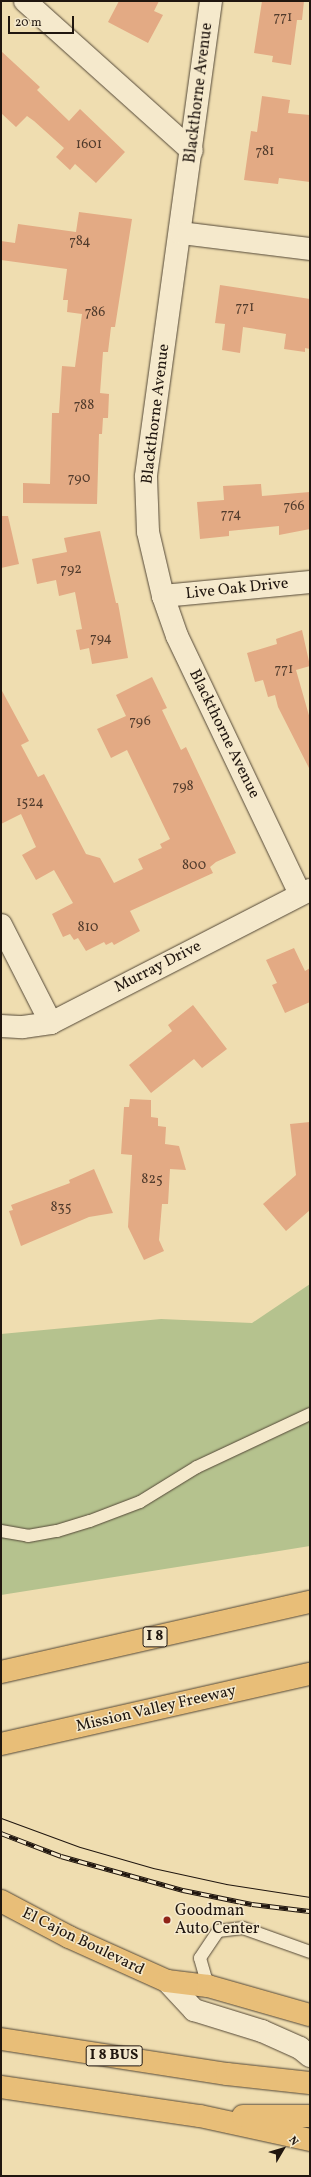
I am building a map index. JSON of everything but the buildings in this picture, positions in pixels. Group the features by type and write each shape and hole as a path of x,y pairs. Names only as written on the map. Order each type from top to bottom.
{"main road":[{"name":"I 8","path":"1,1672 310,1602"},
{"name":"Mission Valley Freeway","path":"1,1744 310,1674"},
{"name":"El Cajon Boulevard","path":"1,1901 69,1937 167,1981 208,1986 309,2016"},
{"name":"I 8 BUS","path":"1,2038 227,2074 310,2083"},
{"path":"1,2087 200,2116 310,2140"},
{"path":"200,2116 310,2116"}],"street":[{"path":"25,1 192,151"},
{"name":"Blackthorne Avenue","path":"211,1 181,233 146,477 148,532 163,596 177,636 305,892"},
{"path":"181,233 310,249"},
{"name":"Live Oak Drive","path":"163,596 310,582"},
{"name":"Murray Drive","path":"1,1026 23,1027 51,1023 305,892"},
{"path":"1,925 51,1023"},
{"name":"El Cajon Boulevard","path":"167,1981 194,2010 262,2030 300,2048 310,2056"}],"lane":[{"path":"1,1539 6,1532 28,1536 57,1531 140,1502 197,1467 310,1414"},
{"path":"208,1986 200,1958 218,1931 243,1928 302,1951 310,1952"}],"green space":[{"path":"310,1284 310,1546 1,1595 1,1334 161,1319 252,1323"}],"tram line":[{"path":"1,1818 80,1847 153,1868 226,1884 310,1897"}],"railway":[{"path":"1,1833 61,1856 183,1890 252,1904 310,1911"}],"place":[{"name":"Goodman Auto Center","path":"167,1920"}]}
